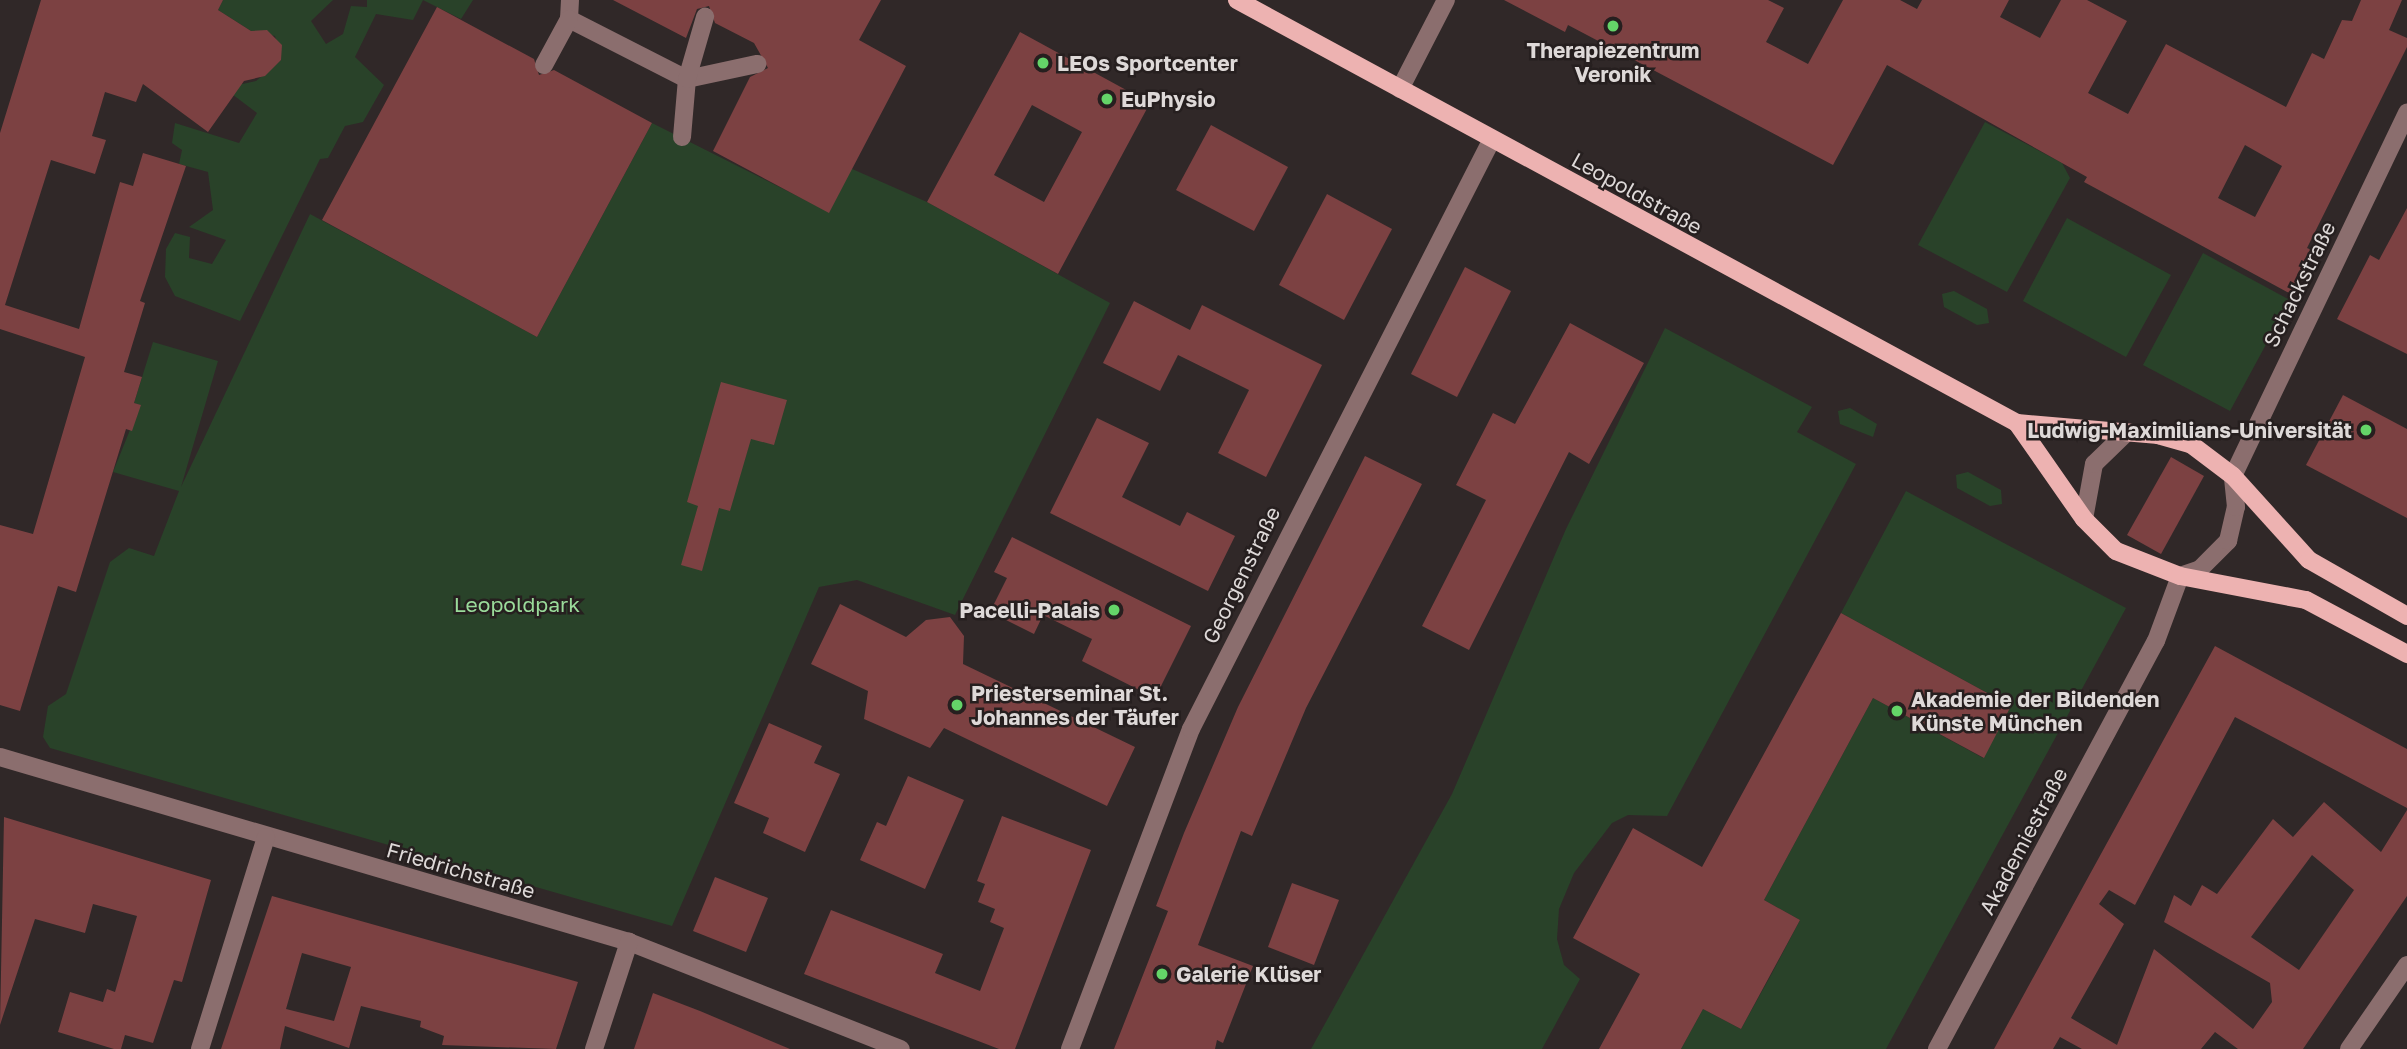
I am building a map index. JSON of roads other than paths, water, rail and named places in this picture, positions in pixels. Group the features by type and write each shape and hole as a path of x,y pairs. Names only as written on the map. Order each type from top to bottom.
{"main road":[{"name":"Leopoldstraße","path":"1237,0 2017,423 2127,432 2192,445 2232,476 2309,560 2407,616"},
{"name":"Leopoldstraße","path":"2017,423 2084,519 2116,551 2180,576 2306,600 2407,654"}],"street":[{"path":"544,65 569,19 570,0"},
{"path":"1400,89 1446,0"},
{"path":"682,137 687,79 705,17"},
{"path":"569,19 687,79 757,64"},
{"name":"Schackstraße","path":"2232,476 2407,113"},
{"name":"Georgenstraße","path":"1070,1049 1191,729 1492,139"},
{"path":"2084,519 2094,464 2127,432"},
{"path":"2180,576 2206,564 2228,541 2236,506 2232,476"},
{"name":"Akademiestraße","path":"1937,1049 2156,641 2180,576"},
{"name":"Friedrichstraße","path":"0,757 629,942 901,1049"},
{"path":"200,1049 266,837"},
{"path":"594,1049 629,942"},
{"path":"2348,1049 2407,965"}],"place":[{"name":"Therapiezentrum Veronik","path":"1613,26"},
{"name":"LEOs Sportcenter","path":"1043,63"},
{"name":"EuPhysio","path":"1107,99"},
{"name":"Ludwig-Maximilians-Universität","path":"2366,430"},
{"name":"Pacelli-Palais","path":"1114,610"},
{"name":"Priesterseminar St. Johannes der Täufer","path":"957,705"},
{"name":"Akademie der Bildenden Künste München","path":"1897,711"},
{"name":"Galerie Klüser","path":"1162,974"}],"park label":[{"name":"Leopoldpark","path":"517,604"}]}
